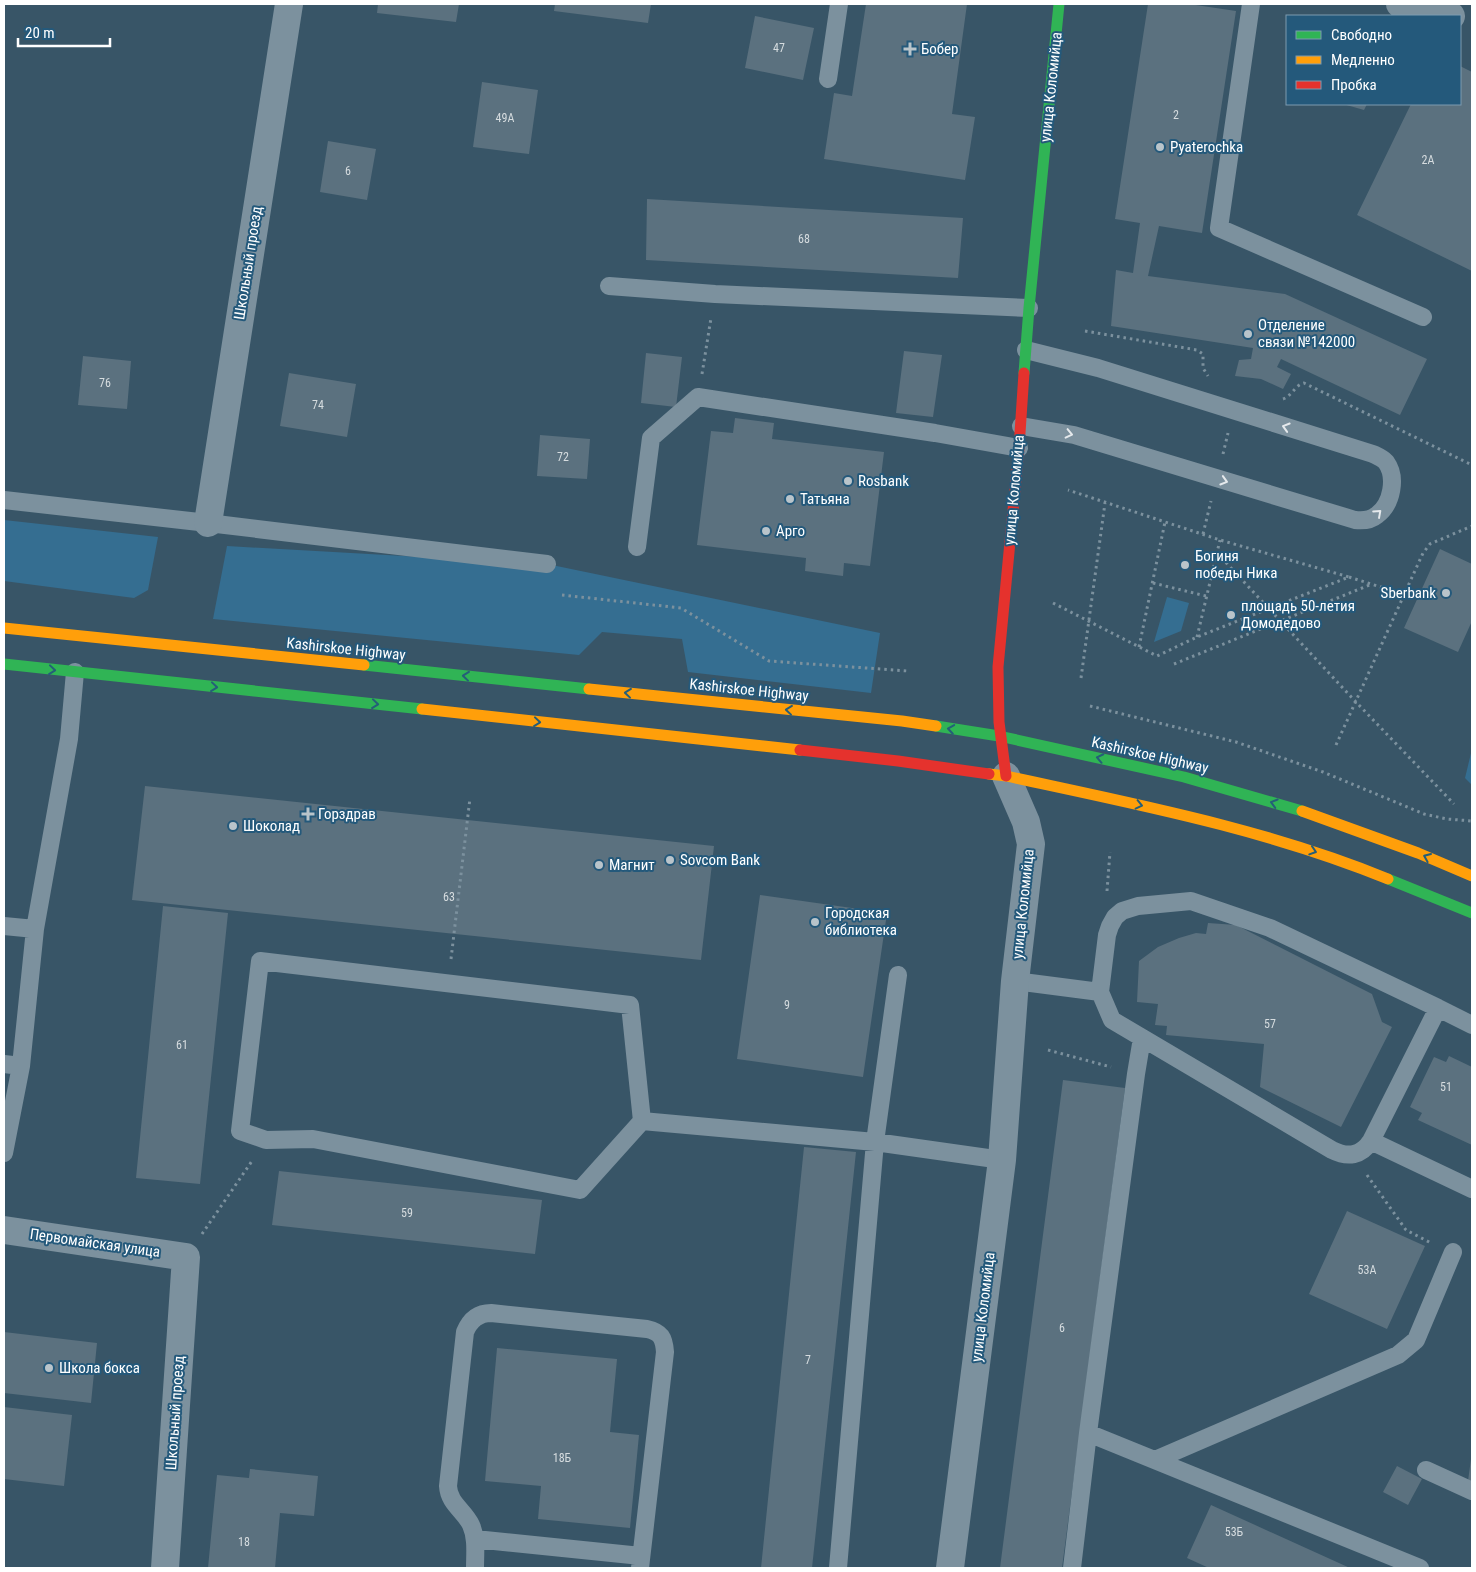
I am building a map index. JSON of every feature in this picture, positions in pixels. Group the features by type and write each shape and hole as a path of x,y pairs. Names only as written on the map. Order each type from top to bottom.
{"main road":[{"name":"улица Коломийца","path":"1006,776 999,736 998,667 1059,4"},
{"name":"Kashirskoe Highway","path":"4,628 902,721 999,736 1146,768 1294,808 1418,853 1472,876"},
{"path":"4,664 898,760 1006,776 1145,806 1272,838 1357,866 1472,913"}],"street":[{"name":"Школьный проезд","path":"208,522 289,4"},
{"path":"1400,4 1447,15"},
{"name":"улица Коломийца","path":"950,1568 1002,1160 1015,981 1031,844 1026,822 1006,776"},
{"name":"Первомайская улица","path":"4,1230 186,1257"},
{"name":"Школьный проезд","path":"165,1568 186,1257"}],"lane":[{"path":"828,78 839,4"},
{"path":"1251,4 1219,228 1424,317"},
{"path":"609,286 714,294 1030,308"},
{"path":"1021,426 1074,435 1355,520 1364,521 1378,515 1384,508 1392,490 1390,471 1386,463 1380,457 1373,454 1098,368 1026,350"},
{"path":"637,547 651,438 698,397 936,432 1019,448"},
{"path":"4,500 208,522 547,564"},
{"path":"4,1153 12,1065 69,740 75,672"},
{"path":"1438,1008 1371,1141 1364,1150 1354,1155 1344,1155 1332,1150 1112,1020 1100,992 1107,935 1115,917 1122,911 1138,906 1190,901 1270,928 1438,1008 1472,1025"},
{"path":"4,926 35,929"},
{"path":"260,961 630,1005 642,1121 580,1190 313,1139 266,1140 240,1131 260,961"},
{"path":"838,1568 874,1142 898,975"},
{"path":"1015,981 1100,992"},
{"path":"1072,1568 1088,1433 1142,1038"},
{"path":"642,1121 874,1142 1002,1160"},
{"path":"1371,1141 1472,1189"},
{"path":"1155,1460 1405,1351 1416,1340 1452,1252"},
{"path":"475,1539 641,1562 665,1352 663,1338 659,1334 647,1329 491,1313 485,1313 471,1321 465,1332 448,1486 450,1498 470,1523 475,1539 475,1568"},
{"path":"1088,1433 1420,1568"},
{"path":"1426,1470 1472,1491"}],"path":[{"path":"698,397 714,294"},
{"path":"1085,331 1197,350 1203,354 1204,372 1212,378"},
{"path":"1279,398 1286,398 1299,384 1304,383 1472,464"},
{"path":"1068,490 1220,540 1403,594"},
{"path":"1081,678 1105,503"},
{"path":"1139,646 1165,522"},
{"path":"1336,745 1423,553 1430,544 1472,526"},
{"path":"1197,638 1220,540"},
{"path":"1217,553 1280,622 1454,804"},
{"path":"1053,603 1157,656 1197,638 1350,577"},
{"path":"1153,583 1206,596"},
{"path":"1174,664 1372,584"},
{"path":"562,595 680,608 769,662 908,671"},
{"path":"1090,706 1236,742 1308,766 1424,814 1446,819 1472,821"},
{"path":"448,983 470,798"},
{"path":"1110,852 1107,892 1115,917"},
{"path":"1048,1050 1136,1074"},
{"path":"186,1257 266,1140"},
{"path":"1354,1155 1406,1230 1452,1252"}],"shaded area":[{"path":"4,520 158,537 148,590 134,598 4,581"},
{"path":"227,546 547,564 880,633 871,693 688,672 682,639 602,632 579,655 213,619"},
{"path":"1167,597 1189,603 1181,631 1154,642"},
{"path":"1472,749 1472,785 1465,778"}],"building":[{"path":"378,4 459,4 456,22 377,13"},
{"path":"555,4 651,4 648,23 554,11"},
{"name":"Бобер","path":"866,4 967,4 952,114 975,117 965,180 824,159 834,93 852,96"},
{"path":"1148,4 1189,4 1236,11 1202,233 1159,226 1148,276 1285,294 1427,359 1400,415 1281,359 1277,367 1291,374 1283,389 1261,379 1235,376 1239,360 1251,359 1253,348 1111,326 1116,270 1133,273 1140,223 1115,219"},
{"path":"755,16 814,28 803,80 745,68"},
{"path":"1461,66 1472,72 1472,271 1357,215 1411,105 1461,105"},
{"path":"482,82 538,90 529,154 473,147"},
{"path":"1346,105 1366,105 1364,110"},
{"path":"328,141 376,149 367,200 320,192"},
{"path":"647,199 963,218 958,278 646,260"},
{"path":"904,351 942,355 933,417 896,413"},
{"path":"646,353 682,357 676,407 641,403"},
{"path":"83,356 131,361 127,409 78,405"},
{"path":"289,373 356,384 347,437 280,426"},
{"name":"Татьяна","path":"735,418 774,423 772,439 884,452 870,566 844,563 843,576 805,571 806,558 697,545 711,431 733,433"},
{"path":"540,435 590,439 587,479 537,476"},
{"name":"Sberbank","path":"1440,549 1472,564 1472,621 1458,652 1404,628"},
{"path":"145,786 714,846 701,960 132,900"},
{"path":"760,895 887,913 863,1077 737,1059"},
{"path":"163,906 228,913 200,1184 136,1178"},
{"path":"1208,923 1236,925 1372,994 1382,1022 1392,1027 1341,1127 1260,1087 1264,1044 1166,1035 1167,1026 1155,1025 1158,1004 1137,1002 1139,961 1158,947 1179,938 1196,933 1206,934"},
{"path":"1449,1056 1472,1067 1472,1145 1418,1120 1422,1113 1410,1107 1434,1057 1446,1062"},
{"path":"1063,1080 1125,1088 1062,1568 1000,1568"},
{"path":"804,1147 856,1152 812,1568 761,1568"},
{"path":"279,1171 542,1200 535,1254 272,1225"},
{"path":"1347,1211 1425,1246 1387,1329 1309,1294"},
{"name":"Школа бокса","path":"4,1332 97,1343 91,1403 4,1393"},
{"path":"497,1348 617,1359 610,1432 639,1435 630,1528 538,1519 541,1486 485,1481"},
{"path":"4,1407 72,1415 64,1486 4,1479"},
{"path":"1472,1459 1472,1482 1468,1481"},
{"path":"1397,1466 1422,1479 1408,1505 1383,1492"},
{"path":"250,1469 318,1476 314,1516 280,1513 275,1568 208,1568 217,1475 249,1478"},
{"path":"1211,1505 1350,1568 1209,1568 1187,1558"}],"traffic: fast":[{"path":"1024,373 1059,4"},
{"path":"4,664 422,709"},
{"path":"364,665 589,689"},
{"path":"936,726 999,736 1184,777 1302,811"},
{"path":"1388,879 1472,913"}],"traffic: slow":[{"path":"4,628 364,665"},
{"path":"589,689 936,726"},
{"path":"422,709 800,750"},
{"path":"989,774 1006,776 1200,819 1295,846 1342,861 1388,879"},
{"path":"1302,811 1418,853 1472,876"}],"traffic: jam":[{"path":"1006,776 999,722 998,667 1019,448 1024,373"},
{"path":"800,750 989,774"}],"place":[{"name":"Бобер","path":"910,49"},
{"name":"Pyaterochka","path":"1160,147"},
{"name":"Отделение связи №142000","path":"1248,334"},
{"name":"Rosbank","path":"848,481"},
{"name":"Татьяна","path":"790,499"},
{"name":"Арго","path":"766,531"},
{"name":"Богиня победы Ника","path":"1185,565"},
{"name":"Sberbank","path":"1446,593"},
{"name":"площадь 50-летия Домодедово","path":"1231,615"},
{"name":"Горздрав","path":"308,814"},
{"name":"Шоколад","path":"233,826"},
{"name":"Sovcom Bank","path":"670,860"},
{"name":"Магнит","path":"599,865"},
{"name":"Городская библиотека","path":"815,922"},
{"name":"Школа бокса","path":"49,1368"}]}
